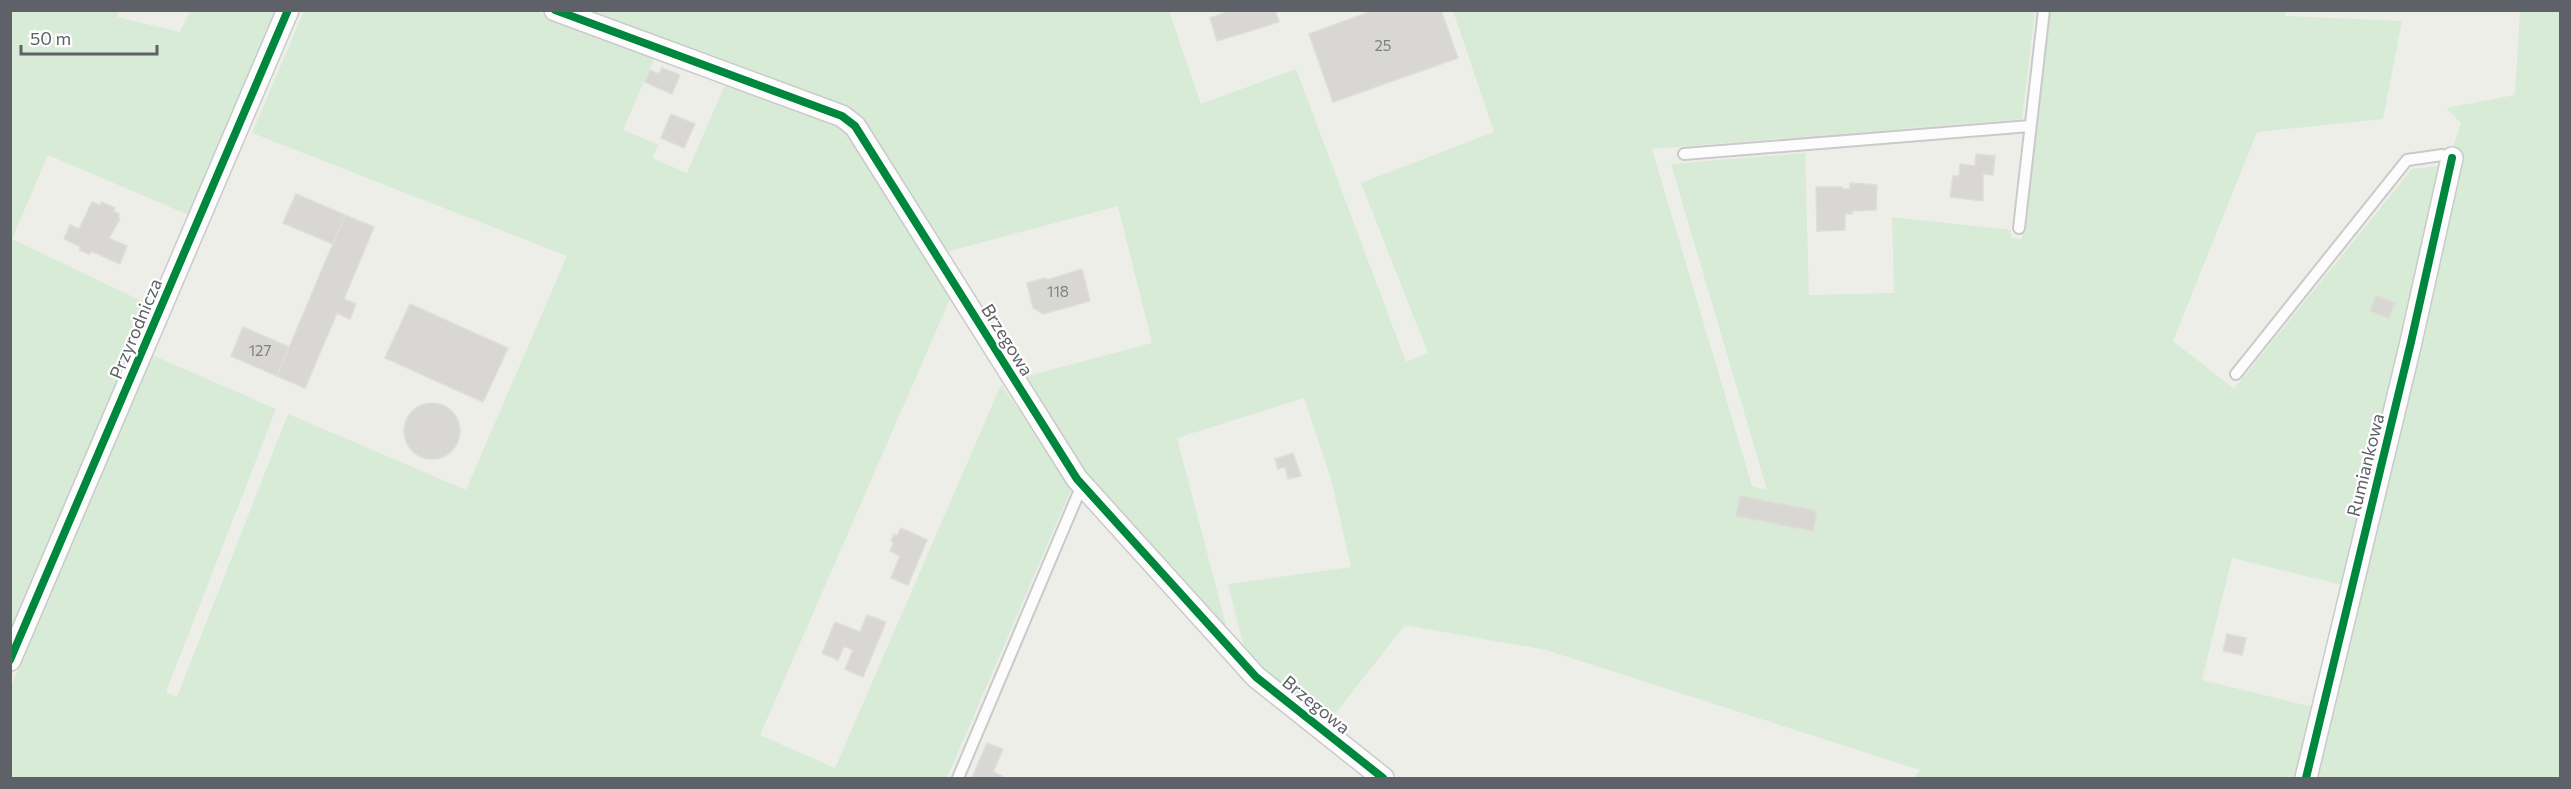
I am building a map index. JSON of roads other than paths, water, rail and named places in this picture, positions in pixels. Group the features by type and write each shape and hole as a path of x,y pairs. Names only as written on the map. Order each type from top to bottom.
{"street":[{"name":"Przyrodnicza","path":"10,660 288,10"},
{"name":"Brzegowa","path":"555,10 842,116 855,126 1082,485 1256,677 1383,778"},
{"name":"Rumiankowa","path":"2306,778 2411,342 2452,158"}],"lane":[{"path":"2019,228 2044,10"},
{"path":"1684,154 2030,126"},
{"path":"2236,374 2407,160 2442,155 2452,158"},
{"path":"958,778 1082,485"}]}
